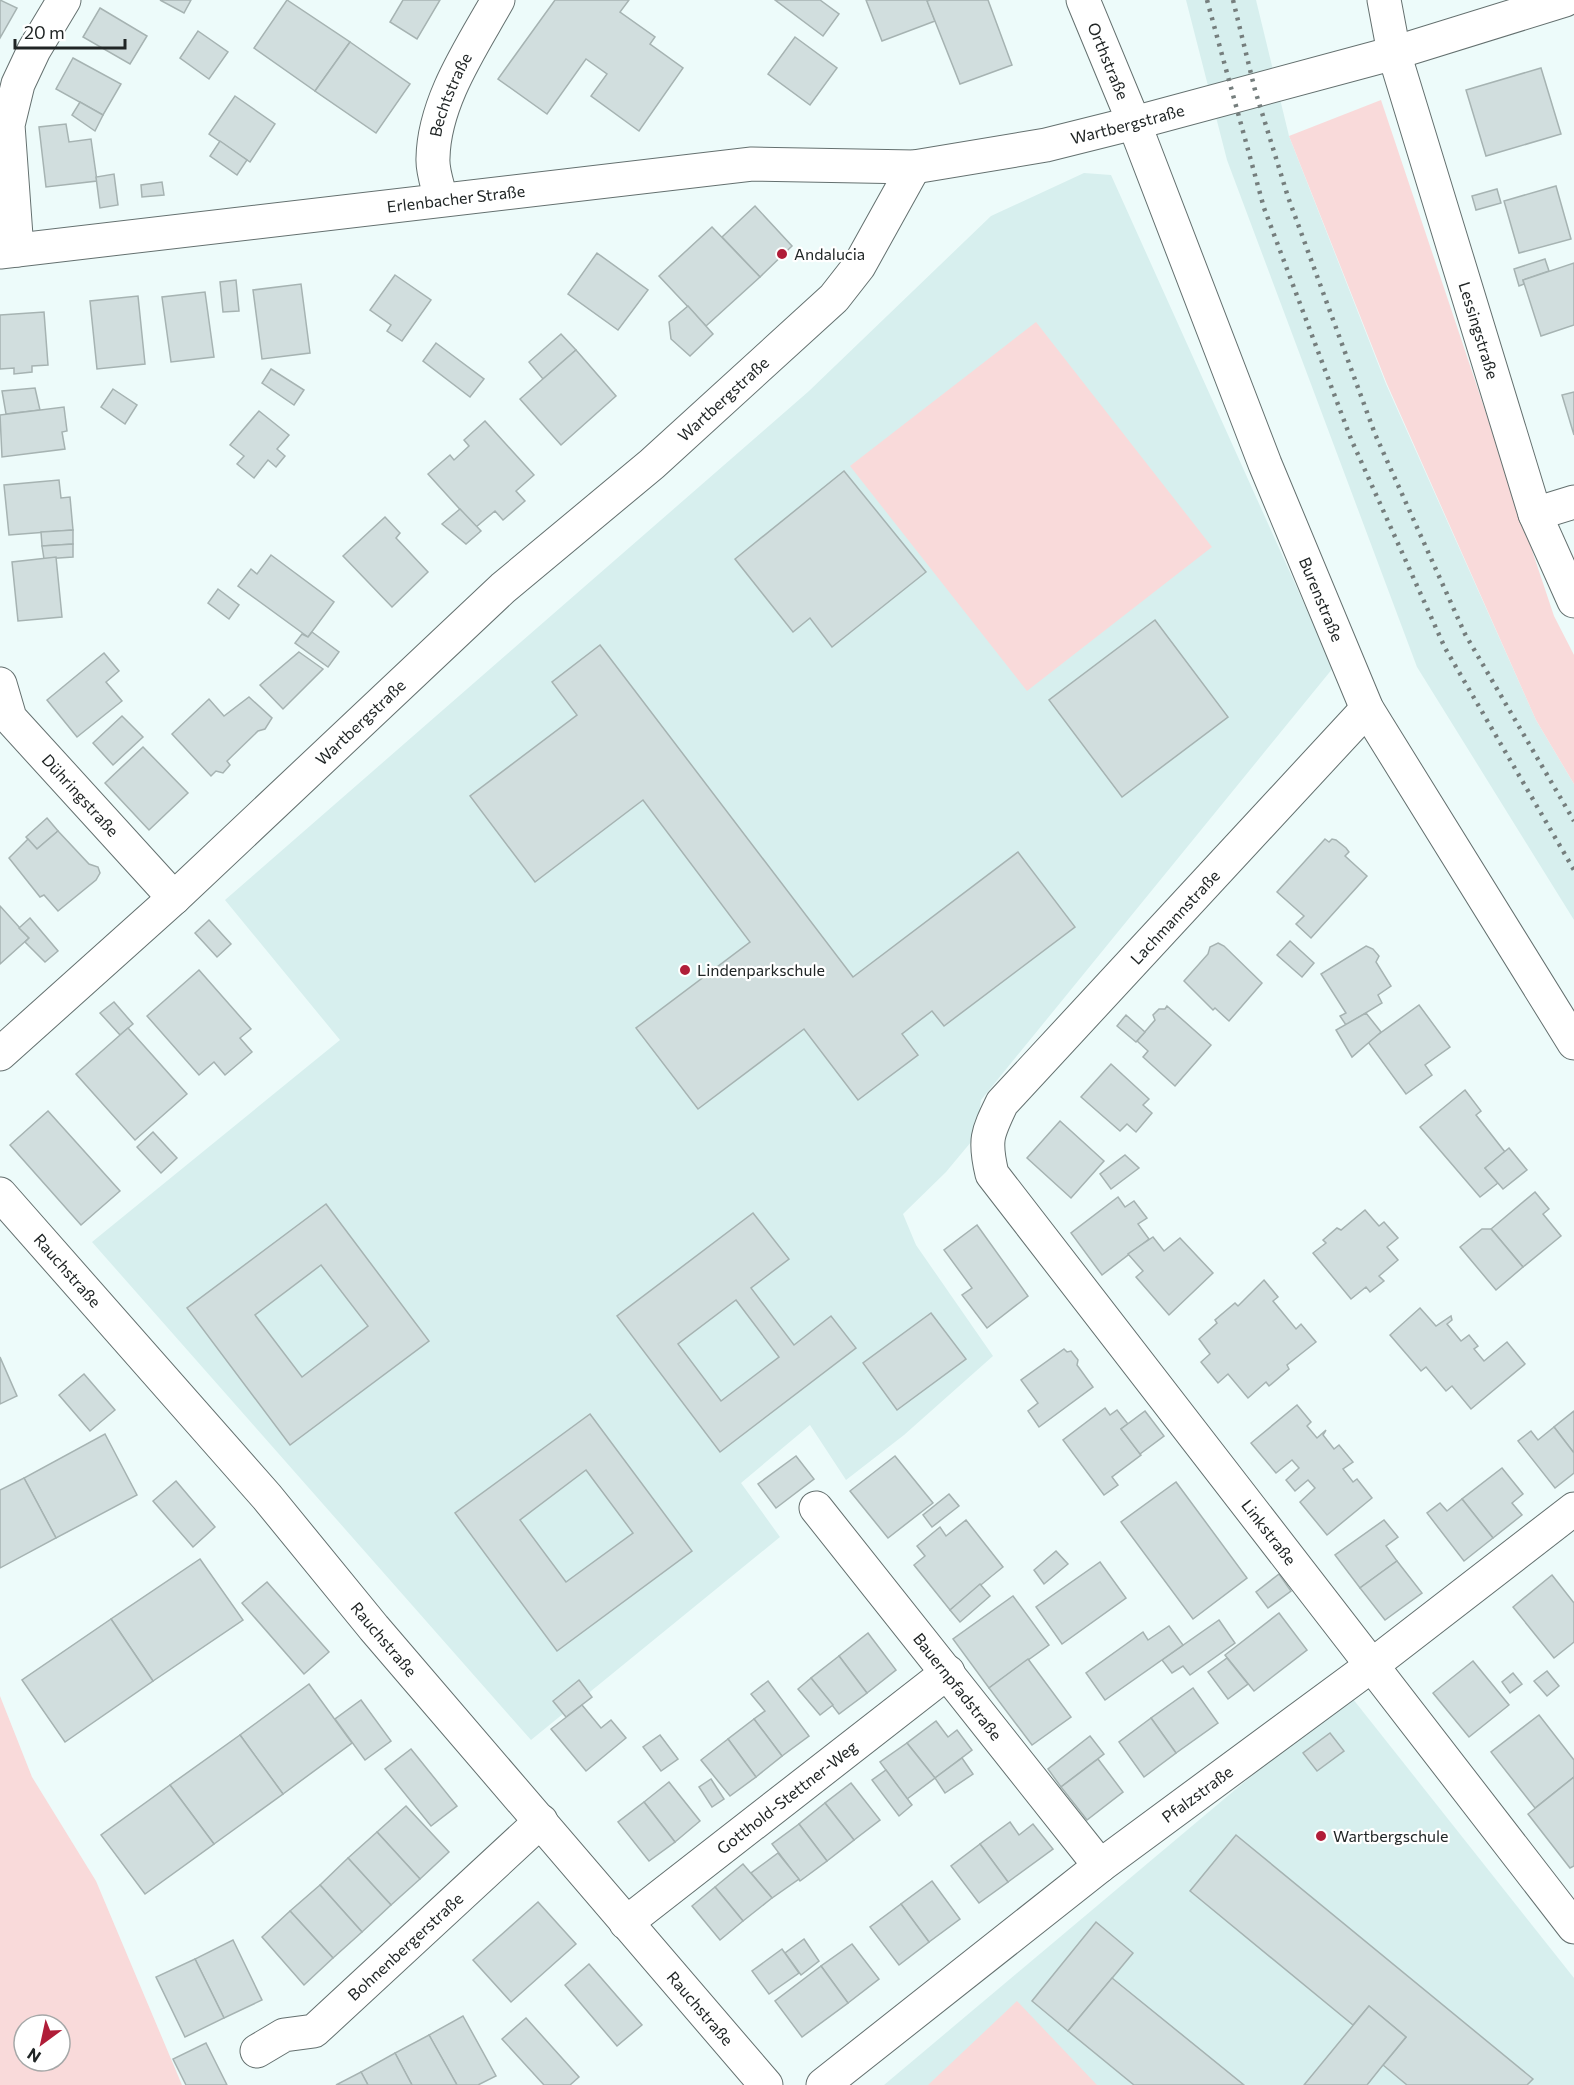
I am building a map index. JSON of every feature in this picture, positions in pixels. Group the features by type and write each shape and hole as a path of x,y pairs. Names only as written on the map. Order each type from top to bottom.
{"street":[{"path":"8,251 8,125 18,84 34,50 64,0"},
{"name":"Bechtstraße","path":"441,199 433,160 435,135 446,97 498,0"},
{"name":"Orthstraße","path":"1083,0 1134,123"},
{"name":"Lessingstraße","path":"1384,0 1394,53 1535,514 1574,601"},
{"name":"Wartbergstraße","path":"0,1054 174,898 503,588 652,464 834,298 860,266 914,167 1046,145 1134,123 1394,53 1565,0"},
{"name":"Burenstraße","path":"1134,123 1264,464 1367,709 1574,1043"},
{"name":"Erlenbacher Straße","path":"8,251 752,164 914,167"},
{"path":"1535,514 1574,502"},
{"name":"Dühringstraße","path":"0,684 10,718 174,898"},
{"name":"Lachmannstraße","path":"989,1129 1002,1103 1367,709"},
{"name":"Linkstraße","path":"989,1129 986,1148 992,1174 1371,1666 1456,1772 1574,1928"},
{"name":"Rauchstraße","path":"0,1194 267,1497 374,1628 766,2085"},
{"name":"Bauernpfadstraße","path":"816,1508 1100,1866"},
{"name":"Pfalzstraße","path":"823,2085 1100,1866 1371,1666 1574,1509"},
{"name":"Gotthold-Stettner-Weg","path":"626,1923 948,1672"},
{"name":"Bohnenbergerstraße","path":"257,2051 284,2035 314,2031 541,1821"}],"shaded area":[{"path":"1186,0 1256,0 1289,136 1386,384 1536,720 1574,784 1574,920 1417,667 1227,160"},
{"path":"1381,100 1554,616 1574,655 1574,784 1536,720 1387,384 1289,136"},
{"name":"Lindenparkschule","path":"1084,173 1111,175 1333,668 981,1100 976,1136 946,1172 903,1214 916,1245 993,1356 904,1435 846,1480 810,1425 741,1483 780,1537 531,1740 92,1242 340,1040 225,900 809,391 991,216"},
{"path":"1036,322 1212,547 1027,691 850,466"},
{"name":"Wartbergschule","path":"1349,1694 1574,1978 1574,2085 884,2085"},
{"path":"0,1696 32,1777 96,1881 182,2085 0,2085"},
{"path":"1017,2001 1097,2085 928,2085"}],"building":[{"path":"0,0 17,8 0,38"},
{"path":"160,0 191,0 184,13"},
{"path":"287,0 350,42 315,91 254,48"},
{"path":"403,0 440,0 417,39 390,22"},
{"path":"555,0 629,0 620,12 655,37 650,44 683,68 639,131 591,96 607,74 586,59 547,114 498,79"},
{"path":"775,0 820,0 839,14 823,36"},
{"path":"866,0 927,0 935,21 882,41"},
{"path":"988,0 1012,65 960,84 927,1"},
{"path":"100,8 147,36 130,64 83,37"},
{"path":"198,31 228,52 209,79 180,58"},
{"path":"795,37 837,68 810,105 768,74"},
{"path":"350,42 410,84 376,133 315,91"},
{"path":"73,58 121,84 103,115 56,89"},
{"path":"1541,68 1561,134 1486,156 1466,90"},
{"path":"235,96 275,124 250,162 209,134"},
{"path":"80,102 103,115 95,131 72,115"},
{"path":"66,124 69,142 91,139 97,181 46,187 39,127"},
{"path":"220,141 247,160 237,175 210,156"},
{"path":"114,174 118,205 100,208 96,177"},
{"path":"162,182 164,195 142,197 141,185"},
{"path":"1556,186 1571,239 1519,253 1504,201"},
{"path":"1497,189 1501,203 1476,210 1472,196"},
{"path":"755,206 792,246 760,277 722,237"},
{"path":"712,227 760,277 706,326 659,276"},
{"path":"597,253 648,290 618,330 568,294"},
{"path":"1545,259 1549,271 1523,280 1524,284 1519,286 1514,269"},
{"path":"1574,263 1574,325 1541,336 1523,280"},
{"path":"395,275 431,300 402,341 387,331 391,325 370,310"},
{"path":"236,280 239,311 223,312 220,282"},
{"path":"301,284 310,353 262,359 253,290"},
{"path":"205,292 214,357 171,362 162,297"},
{"path":"138,296 145,364 97,369 90,301"},
{"path":"688,306 713,334 690,356 671,339 669,322"},
{"path":"44,312 48,365 32,366 32,372 14,374 14,368 0,369 0,315"},
{"path":"561,334 576,350 543,379 529,362"},
{"path":"436,343 484,379 470,397 423,361"},
{"path":"576,350 616,396 561,445 520,399"},
{"path":"271,369 304,390 294,405 262,383"},
{"path":"35,388 40,410 6,414 2,391"},
{"path":"113,389 137,405 125,424 101,407"},
{"path":"1574,392 1574,435 1562,395"},
{"path":"64,407 67,431 62,432 65,449 2,457 0,415"},
{"path":"259,411 289,435 277,449 285,456 276,467 268,460 254,478 237,464 244,456 230,445"},
{"path":"485,421 534,475 516,491 525,501 503,520 495,511 476,527 428,474 450,455 454,460 469,446 464,440"},
{"path":"844,471 926,572 832,647 810,618 793,632 735,559"},
{"path":"59,480 61,498 70,497 73,530 9,535 4,485"},
{"path":"460,509 481,531 466,544 442,524"},
{"path":"385,517 400,533 396,538 428,572 392,607 343,556"},
{"path":"73,530 73,544 42,546 41,532"},
{"path":"73,544 73,557 44,559 42,546"},
{"path":"271,555 334,602 308,637 238,586 251,569 257,574"},
{"path":"56,557 62,617 18,621 12,562"},
{"path":"218,589 239,605 229,619 208,603"},
{"path":"1155,620 1228,717 1122,797 1049,700"},
{"path":"312,632 339,652 328,667 295,643 302,634 308,637"},
{"path":"600,645 853,977 1018,852 1075,927 944,1026 932,1011 902,1034 918,1055 858,1100 804,1029 698,1109 636,1028 750,942 643,800 535,882 470,796 577,715 552,682"},
{"path":"299,652 323,669 283,709 260,685"},
{"path":"104,653 119,671 106,682 122,701 77,737 47,700"},
{"path":"249,697 272,718 265,729 258,731 227,761 230,765 223,773 216,771 211,776 172,734 209,699 224,716"},
{"path":"122,716 143,737 113,765 93,743"},
{"path":"143,747 188,793 149,830 105,783"},
{"path":"47,818 58,831 37,849 26,837"},
{"path":"58,831 89,864 98,867 100,873 96,880 58,911 44,895 40,897 9,858 28,839 37,849"},
{"path":"1325,839 1329,842 1332,839 1336,840 1346,848 1349,852 1345,856 1367,876 1311,938 1296,924 1304,916 1277,892"},
{"path":"0,906 29,938 0,964"},
{"path":"30,918 58,951 45,962 25,942 29,938 19,928"},
{"path":"209,920 231,944 217,957 195,933"},
{"path":"1290,941 1314,963 1302,977 1277,955"},
{"path":"1218,943 1224,946 1262,983 1229,1021 1215,1008 1213,1010 1184,981 1208,954 1210,947"},
{"path":"1366,946 1373,949 1379,956 1376,962 1391,986 1378,995 1382,1003 1346,1025 1340,1016 1346,1013 1321,974"},
{"path":"199,970 251,1029 240,1038 252,1052 225,1075 214,1062 199,1075 147,1016"},
{"path":"114,1002 133,1024 120,1035 100,1013"},
{"path":"1419,1005 1450,1047 1425,1065 1432,1075 1406,1094 1368,1042"},
{"path":"1167,1006 1211,1045 1175,1086 1143,1057 1148,1051 1137,1041 1155,1020 1153,1015 1159,1009 1165,1009"},
{"path":"1366,1013 1381,1032 1352,1057 1336,1030"},
{"path":"1126,1015 1145,1032 1136,1042 1117,1026"},
{"path":"128,1028 187,1094 135,1140 76,1074"},
{"path":"1111,1064 1149,1099 1143,1105 1152,1113 1136,1132 1127,1124 1120,1131 1081,1097"},
{"path":"1465,1090 1481,1111 1476,1115 1505,1152 1485,1168 1498,1183 1480,1197 1420,1127"},
{"path":"48,1111 120,1191 81,1225 10,1145"},
{"path":"1060,1121 1104,1161 1071,1198 1027,1158"},
{"path":"153,1132 177,1158 161,1173 137,1147"},
{"path":"1509,1148 1527,1170 1503,1189 1485,1168"},
{"path":"1125,1155 1139,1168 1111,1189 1100,1174"},
{"path":"1535,1192 1549,1209 1543,1214 1561,1236 1523,1267 1491,1229"},
{"path":"1118,1197 1125,1207 1134,1201 1147,1218 1138,1224 1149,1239 1102,1275 1071,1233"},
{"path":"326,1204 429,1341 290,1445 187,1308","holes":["321,1265 368,1326 302,1377 255,1315"]},
{"path":"1365,1210 1379,1226 1384,1222 1398,1238 1387,1247 1398,1260 1379,1276 1384,1281 1370,1292 1366,1287 1351,1299 1313,1253 1326,1243 1323,1240 1337,1228 1341,1230"},
{"path":"753,1213 789,1259 751,1288 794,1345 831,1316 856,1348 720,1452 617,1316","holes":["736,1300 779,1357 721,1401 678,1344"]},
{"path":"977,1225 1028,1296 987,1328 962,1295 972,1288 944,1250"},
{"path":"1482,1229 1491,1229 1523,1267 1496,1290 1460,1247"},
{"path":"1153,1237 1164,1251 1180,1238 1213,1273 1169,1315 1136,1277 1143,1271 1128,1254"},
{"path":"1264,1280 1278,1297 1273,1301 1296,1329 1301,1324 1316,1342 1287,1365 1289,1369 1269,1386 1266,1382 1248,1398 1228,1374 1218,1383 1201,1362 1210,1354 1199,1339 1217,1323 1215,1320 1235,1303 1238,1306"},
{"path":"1420,1308 1436,1326 1451,1316 1452,1320 1447,1324 1461,1341 1469,1335 1478,1346 1474,1349 1484,1361 1507,1342 1525,1364 1471,1409 1452,1386 1446,1391 1426,1367 1421,1371 1390,1335"},
{"path":"931,1313 966,1359 897,1410 863,1363"},
{"path":"1064,1349 1067,1352 1071,1351 1078,1360 1077,1365 1093,1387 1039,1427 1028,1411 1038,1403 1021,1380"},
{"path":"0,1357 17,1396 0,1404"},
{"path":"84,1374 115,1410 90,1431 59,1395"},
{"path":"1297,1405 1311,1422 1307,1426 1317,1438 1326,1430 1323,1435 1334,1449 1339,1445 1353,1462 1343,1469 1353,1482 1357,1479 1372,1498 1327,1535 1300,1502 1315,1488 1308,1480 1295,1491 1286,1480 1299,1468 1292,1460 1276,1473 1251,1443"},
{"path":"1105,1408 1110,1415 1117,1410 1128,1424 1121,1429 1141,1455 1112,1477 1118,1485 1104,1495 1063,1440"},
{"path":"1145,1411 1164,1436 1140,1454 1121,1429"},
{"path":"1574,1411 1574,1453 1554,1427"},
{"path":"590,1414 692,1551 557,1651 455,1513","holes":["586,1470 633,1533 566,1582 520,1520"]},
{"path":"1554,1427 1574,1453 1574,1473 1555,1488 1518,1441 1531,1431 1538,1440"},
{"path":"105,1434 137,1495 56,1538 24,1478"},
{"path":"796,1456 814,1479 776,1508 758,1484"},
{"path":"895,1456 933,1503 888,1538 850,1491"},
{"path":"1502,1468 1523,1494 1512,1503 1522,1515 1493,1538 1462,1499"},
{"path":"24,1478 56,1538 0,1568 0,1490"},
{"path":"176,1481 215,1527 193,1547 153,1501"},
{"path":"1176,1482 1247,1578 1193,1619 1121,1522"},
{"path":"949,1494 959,1506 932,1527 923,1515"},
{"path":"1462,1499 1493,1538 1464,1561 1427,1513 1440,1503 1447,1511"},
{"path":"966,1520 1003,1567 950,1610 914,1565 925,1556 917,1546 940,1527 946,1536"},
{"path":"1384,1520 1398,1537 1386,1546 1397,1561 1360,1588 1335,1555"},
{"path":"1056,1551 1068,1564 1044,1584 1034,1570"},
{"path":"200,1559 243,1620 153,1681 111,1619"},
{"path":"1397,1561 1422,1593 1385,1620 1360,1588"},
{"path":"1100,1562 1126,1598 1062,1644 1036,1607"},
{"path":"1279,1574 1291,1591 1268,1608 1256,1592"},
{"path":"1552,1575 1574,1603 1574,1642 1554,1658 1513,1607"},
{"path":"267,1582 329,1652 304,1674 242,1603"},
{"path":"980,1584 990,1596 960,1622 950,1610"},
{"path":"1013,1596 1049,1645 989,1688 953,1639"},
{"path":"1279,1613 1307,1650 1254,1691 1225,1655"},
{"path":"111,1619 153,1681 65,1742 22,1680"},
{"path":"1219,1620 1235,1643 1190,1675 1183,1666 1172,1673 1162,1660"},
{"path":"1169,1626 1183,1645 1105,1700 1086,1673 1143,1632 1148,1640"},
{"path":"868,1633 896,1670 867,1693 839,1656"},
{"path":"839,1656 867,1693 839,1714 811,1678"},
{"path":"1227,1658 1248,1684 1228,1699 1208,1672"},
{"path":"1028,1659 1071,1717 1032,1745 989,1688"},
{"path":"1473,1661 1509,1705 1469,1737 1433,1693"},
{"path":"1547,1671 1559,1686 1547,1696 1534,1681"},
{"path":"1513,1673 1522,1684 1510,1693 1502,1682"},
{"path":"811,1678 833,1705 820,1715 798,1689"},
{"path":"579,1680 592,1697 566,1717 553,1701"},
{"path":"768,1681 809,1736 782,1756 754,1719 765,1711 751,1694"},
{"path":"309,1684 352,1743 283,1794 240,1735"},
{"path":"1193,1688 1218,1723 1176,1753 1151,1718"},
{"path":"361,1700 391,1741 365,1760 335,1719"},
{"path":"582,1705 601,1728 611,1720 626,1738 586,1771 551,1729"},
{"path":"1539,1715 1574,1760 1574,1777 1535,1808 1491,1752"},
{"path":"1151,1718 1176,1753 1144,1777 1119,1742"},
{"path":"754,1719 782,1756 756,1777 728,1739"},
{"path":"936,1721 948,1737 957,1730 972,1750 935,1778 907,1743"},
{"path":"1330,1733 1344,1751 1317,1771 1303,1753"},
{"path":"240,1735 283,1794 214,1844 170,1785"},
{"path":"660,1735 678,1759 661,1771 643,1747"},
{"path":"1090,1736 1104,1754 1061,1787 1048,1769"},
{"path":"728,1739 756,1777 730,1796 701,1760"},
{"path":"907,1743 935,1778 907,1799 880,1762"},
{"path":"411,1749 457,1806 431,1826 385,1769"},
{"path":"962,1758 973,1774 945,1793 935,1778"},
{"path":"1098,1759 1123,1792 1087,1820 1061,1787"},
{"path":"886,1770 912,1805 899,1816 872,1780"},
{"path":"1574,1777 1574,1866 1570,1868 1528,1814"},
{"path":"711,1779 724,1799 712,1807 699,1787"},
{"path":"669,1782 700,1821 675,1842 644,1802"},
{"path":"851,1783 880,1820 854,1840 825,1803"},
{"path":"170,1785 214,1844 145,1894 101,1835"},
{"path":"644,1802 675,1842 649,1861 618,1822"},
{"path":"825,1803 854,1840 827,1861 799,1824"},
{"path":"406,1806 449,1852 420,1879 377,1832"},
{"path":"1010,1822 1019,1835 1033,1824 1053,1849 1008,1882 980,1844"},
{"path":"799,1824 827,1861 800,1881 772,1844"},
{"path":"377,1832 420,1879 391,1905 348,1858"},
{"path":"1236,1835 1533,2079 1527,2085 1407,2085 1383,2065 1406,2037 1369,2006 1353,2025 1190,1891"},
{"path":"980,1844 1008,1882 979,1903 951,1866"},
{"path":"778,1853 799,1879 772,1898 751,1873"},
{"path":"348,1858 391,1905 362,1932 320,1885"},
{"path":"743,1864 772,1898 743,1921 715,1887"},
{"path":"932,1881 960,1919 929,1942 901,1904"},
{"path":"320,1885 362,1932 333,1958 290,1911"},
{"path":"715,1887 743,1921 720,1940 692,1906"},
{"path":"538,1902 576,1944 511,2002 473,1960"},
{"path":"901,1904 929,1942 899,1965 870,1927"},
{"path":"290,1911 333,1958 304,1985 262,1937"},
{"path":"1096,1922 1133,1953 1068,2031 1032,2001"},
{"path":"804,1939 819,1961 801,1975 785,1953"},
{"path":"233,1940 262,2000 224,2018 195,1959"},
{"path":"852,1944 879,1979 848,2003 821,1966"},
{"path":"782,1949 799,1973 769,1994 752,1971"},
{"path":"195,1959 224,2018 185,2037 156,1977"},
{"path":"589,1964 642,2025 617,2046 565,1985"},
{"path":"821,1966 848,2003 802,2037 775,2001"},
{"path":"1112,1978 1244,2085 1134,2085 1068,2031"},
{"path":"1369,2006 1406,2037 1367,2085 1304,2085"},
{"path":"463,2016 496,2076 478,2085 457,2085 429,2035"},
{"path":"526,2018 579,2077 570,2085 544,2085 502,2039"},
{"path":"429,2035 457,2085 412,2085 395,2053"},
{"path":"206,2043 227,2085 186,2085 173,2059"},
{"path":"395,2053 412,2085 368,2085 361,2072"},
{"path":"361,2072 368,2085 336,2085"}],"railway":[{"path":"1207,0 1264,208 1351,439 1445,648 1574,870"},
{"path":"1233,0 1255,90 1288,197 1375,434 1465,634 1574,821"}],"place":[{"name":"Andalucia","path":"782,254"},
{"name":"Lindenparkschule","path":"685,970"},
{"name":"Wartbergschule","path":"1321,1836"}]}
